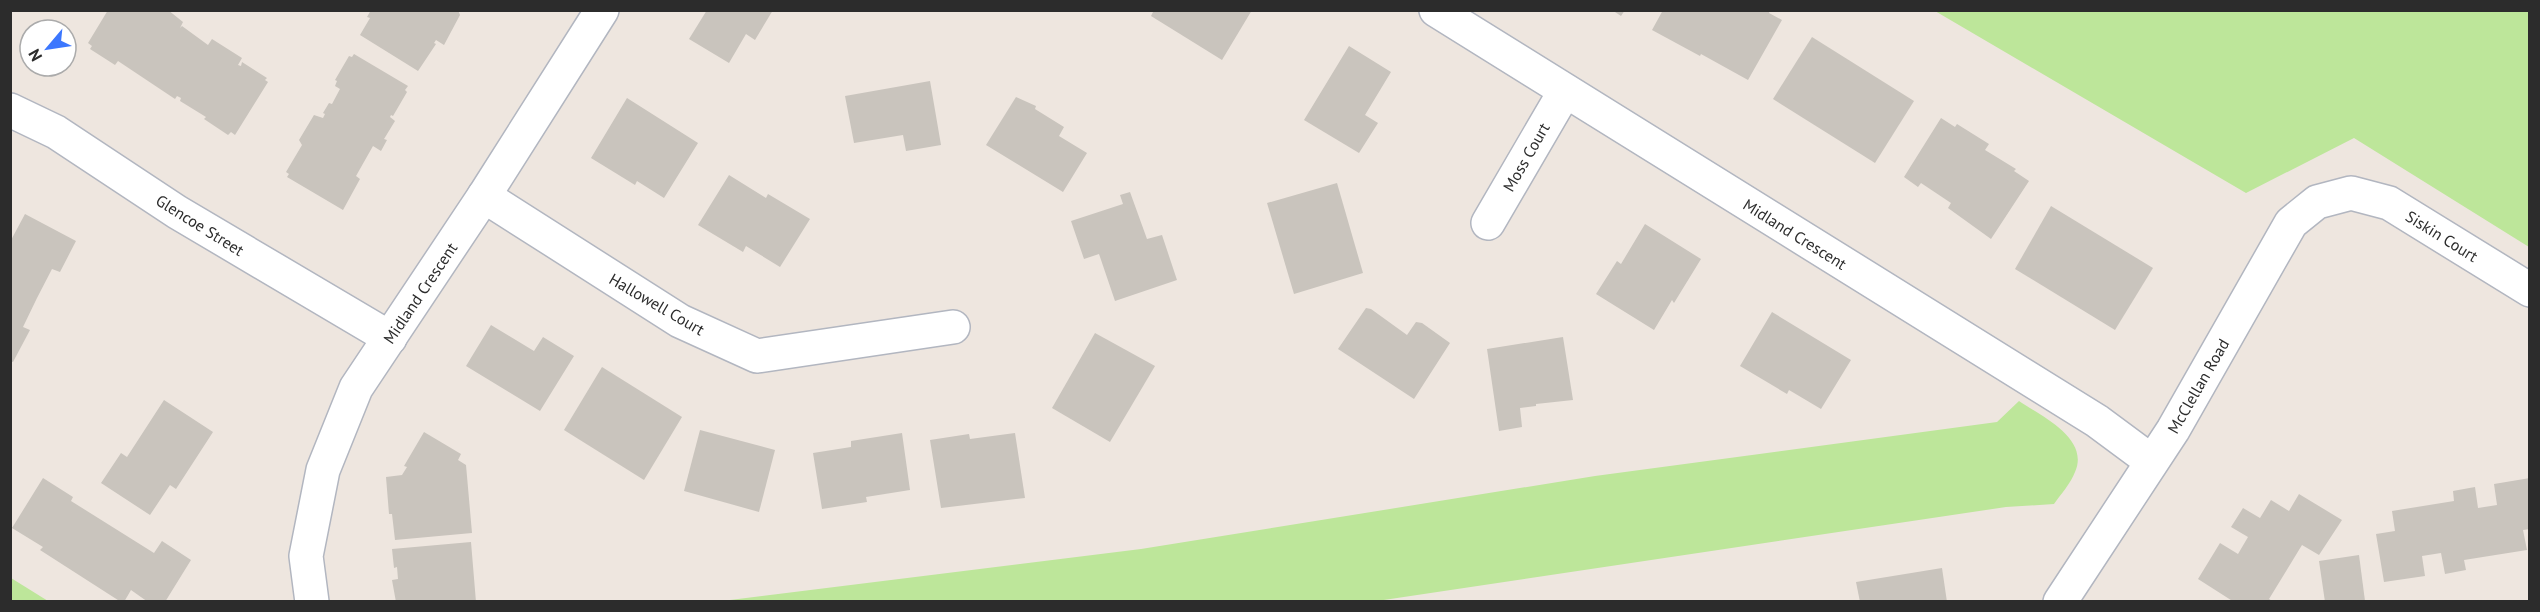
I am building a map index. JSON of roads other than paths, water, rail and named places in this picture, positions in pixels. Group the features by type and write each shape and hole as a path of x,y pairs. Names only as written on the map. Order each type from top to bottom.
{"street":[{"name":"Midland Crescent","path":"312,602 306,556 323,470 356,388 484,196 602,10"},
{"name":"Midland Crescent","path":"1436,10 1564,92 2097,421 2151,461"},
{"name":"Moss Court","path":"1488,223 1564,92"},
{"name":"Glencoe Street","path":"10,110 56,132 177,212 390,339"},
{"name":"McClellan Road","path":"2060,602 2173,430 2291,223 2318,202 2351,193"},
{"name":"Siskin Court","path":"2351,193 2389,203 2529,290"},
{"name":"Hallowell Court","path":"484,196 680,321 757,356 953,327"}]}
